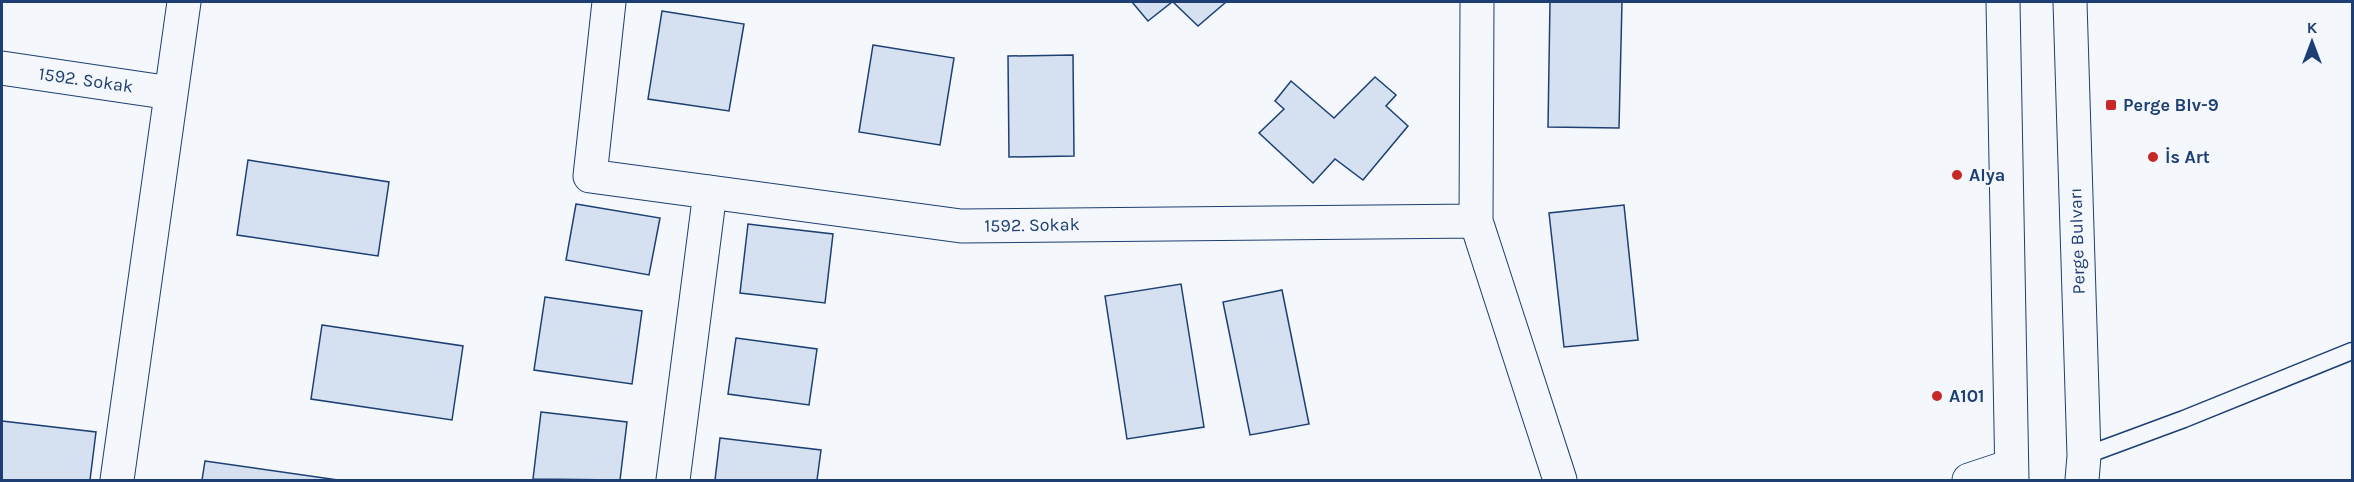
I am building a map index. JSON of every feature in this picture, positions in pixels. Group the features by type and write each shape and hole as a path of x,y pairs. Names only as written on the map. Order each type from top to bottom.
{"street":[{"path":"117,480 184,2"},
{"name":"1592. Sokak","path":"609,2 590,176 961,226 1476,221"},
{"path":"1477,2 1476,221 1560,480"},
{"path":"1969,480 2012,473 2003,2"},
{"name":"Perge Bulvarı","path":"2070,2 2083,468"},
{"name":"1592. Sokak","path":"2,68 171,93"},
{"path":"674,480 710,192"}],"lane":[{"path":"2083,468 2352,351"}],"building":[{"path":"1132,2 1172,2 1148,21"},
{"path":"1173,2 1226,2 1198,26"},
{"path":"1550,2 1622,2 1619,128 1548,127"},
{"path":"662,11 744,24 729,111 648,99"},
{"path":"873,45 954,58 940,145 859,132"},
{"path":"1073,55 1074,156 1009,157 1008,56"},
{"path":"1375,77 1396,95 1386,106 1408,126 1363,180 1335,159 1313,183 1259,133 1284,109 1275,101 1291,81 1334,118"},
{"path":"248,160 389,182 378,256 237,235"},
{"path":"576,204 660,218 649,275 566,260"},
{"path":"1624,205 1638,340 1564,347 1549,213"},
{"path":"748,224 833,234 825,303 740,293"},
{"path":"1181,284 1204,427 1127,439 1105,296"},
{"path":"1282,290 1309,424 1250,435 1223,302"},
{"path":"545,297 642,311 632,384 534,370"},
{"path":"322,325 463,346 452,420 311,399"},
{"path":"736,338 817,349 809,405 728,394"},
{"path":"541,412 627,422 620,480 533,479"},
{"path":"2,421 96,432 90,480 2,480"},
{"path":"720,438 821,450 817,480 715,480"},
{"path":"205,461 338,480 202,480"}],"place":[{"name":"Perge Blv-9","path":"2111,105"},
{"name":"İs Art","path":"2153,157"},
{"name":"Alya","path":"1957,175"},
{"name":"A101","path":"1937,396"}]}
